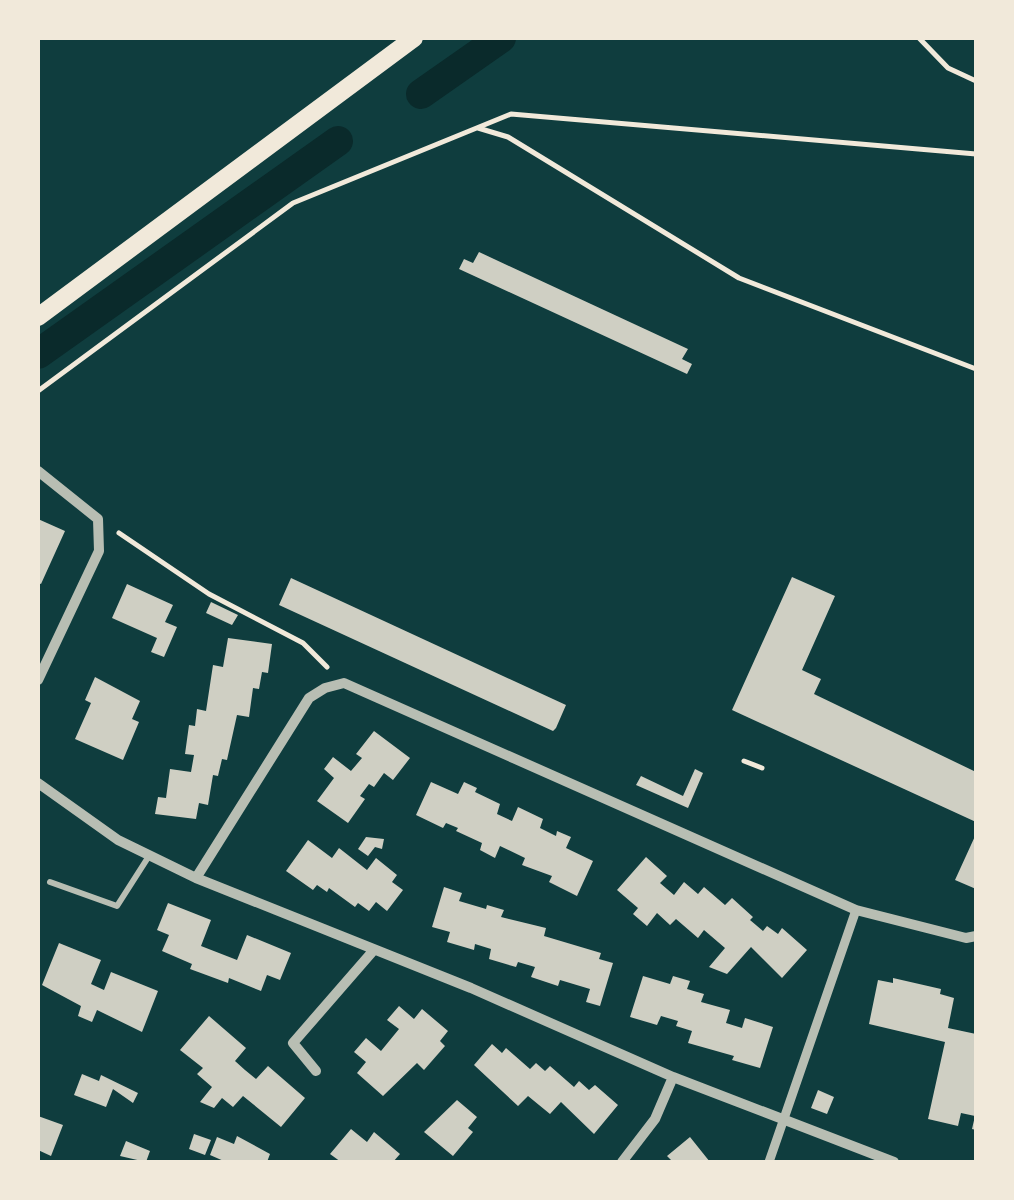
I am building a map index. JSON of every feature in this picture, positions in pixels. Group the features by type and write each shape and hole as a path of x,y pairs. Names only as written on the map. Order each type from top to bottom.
{"main road":[{"path":"38,318 414,38"}],"street":[{"path":"38,471 98,519 99,551 38,680"},
{"path":"196,878 308,698 344,683 856,910 966,938 976,936"},
{"path":"38,783 118,840 196,878 471,988 672,1077 894,1162"},
{"path":"769,1162 856,910"},
{"path":"316,1071 293,1044 373,952"},
{"path":"622,1162 655,1119 672,1077"}],"lane":[{"path":"50,882 117,906 150,856"}],"path":[{"path":"919,38 948,68 976,81"},
{"path":"38,392 294,203 511,114 976,154"},
{"path":"478,128 508,138 739,278 976,369"},
{"path":"98,519 209,594 303,643 344,683"},
{"path":"744,761 762,768"}],"building":[{"path":"479,252 688,349 682,359 692,364 687,374 459,269 464,259 473,263"},
{"path":"38,519 65,531 41,584 38,583"},
{"path":"792,577 835,596 802,670 821,679 814,694 976,772 976,822 732,710"},
{"path":"291,578 566,705 556,728 553,731 279,605"},
{"path":"127,584 173,605 165,622 177,627 164,657 151,652 157,638 112,618"},
{"path":"211,602 238,615 232,625 206,613"},
{"path":"228,638 272,644 268,673 262,672 259,689 253,688 249,717 237,715 227,760 222,759 218,776 213,775 208,805 199,803 196,819 155,814 158,797 166,798 170,769 191,772 194,755 185,754 189,725 195,726 197,709 206,711 213,665 223,667"},
{"path":"95,677 140,701 132,719 139,722 123,760 75,739 91,703 85,700"},
{"path":"374,731 410,758 393,780 384,773 374,787 369,784 360,796 365,799 348,823 317,801 334,778 324,769 333,757 351,771 362,758 356,754"},
{"path":"695,769 703,773 688,808 636,785 641,776 683,796"},
{"path":"431,782 458,794 464,782 500,804 497,814 512,821 518,807 543,819 540,828 556,836 557,831 571,837 566,848 593,861 577,896 549,882 552,876 522,865 525,858 500,846 495,858 480,850 482,843 456,831 458,828 446,823 443,828 416,815"},
{"path":"976,834 976,889 955,880"},
{"path":"366,837 384,839 382,849 375,847 368,856 358,849"},
{"path":"308,840 332,858 339,848 367,870 376,858 397,875 392,882 403,890 387,911 376,902 369,911 358,903 355,907 329,888 327,892 317,885 313,890 286,871"},
{"path":"646,857 667,876 660,883 674,895 684,882 698,894 704,887 725,905 732,898 763,931 767,926 778,934 782,928 807,950 782,978 751,947 727,974 709,967 725,948 704,930 698,938 676,919 670,925 657,913 647,926 633,914 638,908 617,890"},
{"path":"444,887 462,893 459,901 504,910 501,917 546,928 544,936 601,953 599,959 613,963 600,1006 586,1002 590,989 560,980 558,986 531,977 535,967 518,962 516,967 489,959 491,949 475,944 474,950 447,942 450,932 432,927"},
{"path":"168,903 211,920 201,946 237,960 247,935 291,953 280,980 267,975 261,991 229,978 228,983 190,969 192,964 162,951 169,935 157,930"},
{"path":"59,943 101,960 91,984 104,990 111,972 158,991 142,1032 97,1010 92,1022 78,1016 81,1006 42,985"},
{"path":"643,976 670,984 673,976 690,981 687,989 704,994 701,1002 730,1010 726,1023 742,1028 745,1018 773,1027 760,1068 688,1043 692,1031 676,1026 678,1021 661,1016 657,1025 630,1017"},
{"path":"893,978 941,989 940,994 954,998 948,1028 976,1034 976,1130 972,1129 975,1116 961,1113 958,1126 928,1119 945,1042 869,1024 878,980 893,983"},
{"path":"399,1006 414,1019 422,1009 448,1031 440,1041 445,1046 424,1070 417,1063 383,1096 357,1073 366,1062 354,1052 366,1038 381,1051 399,1029 387,1020"},
{"path":"209,1016 246,1048 235,1061 245,1070 256,1079 268,1066 305,1098 281,1127 243,1096 233,1107 222,1098 214,1108 200,1102 212,1087 197,1074 203,1068 180,1050"},
{"path":"492,1044 502,1053 506,1048 530,1069 536,1063 545,1071 550,1066 574,1087 579,1081 589,1090 595,1085 618,1105 594,1134 561,1102 550,1114 528,1096 518,1106 474,1065"},
{"path":"82,1074 99,1081 101,1075 138,1093 133,1103 113,1089 106,1107 74,1095"},
{"path":"818,1090 834,1097 827,1114 811,1108"},
{"path":"457,1100 477,1117 468,1128 473,1132 453,1156 424,1132"},
{"path":"38,1116 63,1125 51,1156 38,1150"},
{"path":"351,1129 367,1142 374,1132 400,1154 393,1162 341,1162 330,1154"},
{"path":"194,1134 211,1140 205,1155 189,1149"},
{"path":"237,1136 270,1154 267,1162 226,1162 210,1155 217,1137 234,1144"},
{"path":"690,1137 710,1162 668,1162 671,1160 667,1156"},
{"path":"126,1141 150,1151 146,1162 120,1156"}],"waterway":[{"path":"421,94 501,38"},
{"path":"38,354 338,141"}]}
